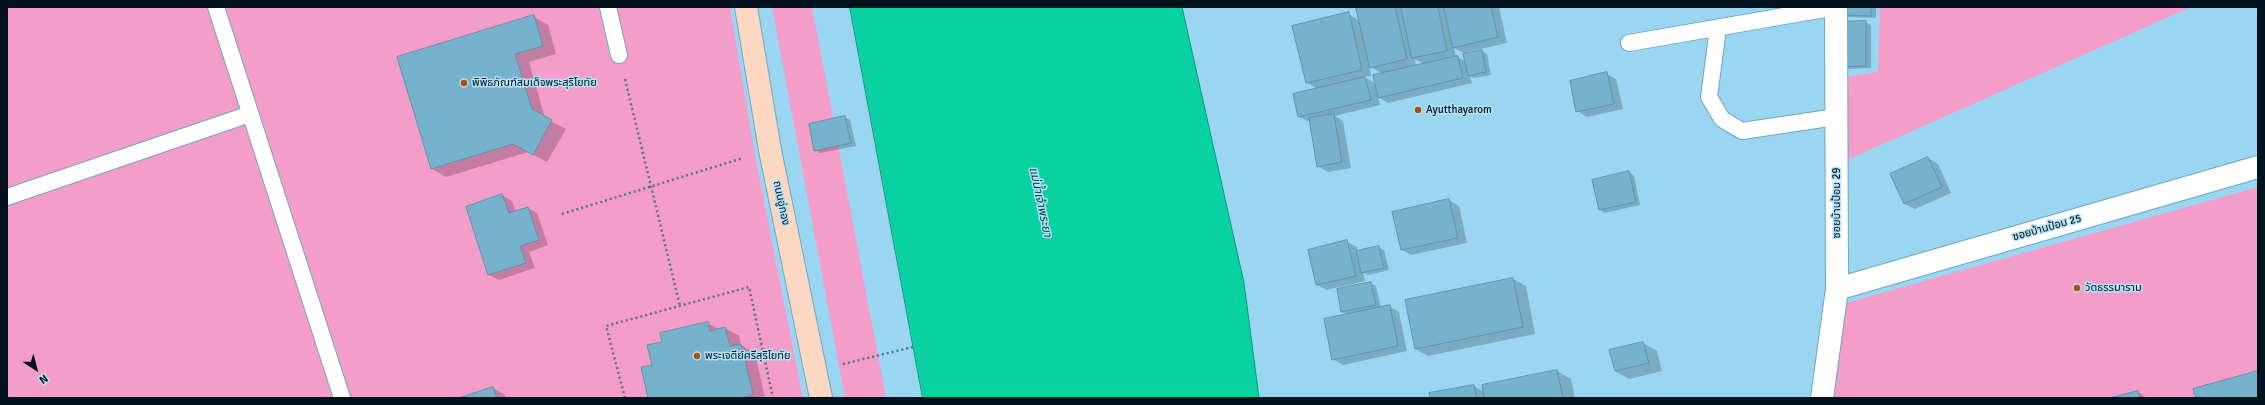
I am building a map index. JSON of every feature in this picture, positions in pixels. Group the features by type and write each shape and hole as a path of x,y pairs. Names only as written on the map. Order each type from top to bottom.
{"main road":[{"name":"ถนนอู่ทอง","path":"746,7 770,150 821,398"}],"street":[{"name":"ซอยบ้านป้อม 29","path":"1822,398 1837,289 1836,7"},
{"name":"ซอยบ้านป้อม 25","path":"1837,289 2258,167"}],"lane":[{"path":"216,7 342,398"},
{"path":"608,7 619,55"},
{"path":"1629,43 1836,7"},
{"path":"1718,28 1709,97 1722,119 1742,131 1836,117"},
{"path":"7,197 250,114"}],"path":[{"path":"619,55 680,306"},
{"path":"562,214 770,150"},
{"path":"625,398 606,326 749,287 773,398"},
{"path":"815,371 913,347"}],"shaded area":[{"path":"7,7 730,7 755,155 803,398 7,398"},
{"path":"772,7 812,7 886,398 845,398"},
{"path":"1880,7 2191,7 1845,161 1844,77 1878,72"},
{"name":"วัดธรรมาราม","path":"2258,187 2258,398 1829,398 1839,305"}],"water":[{"name":"แม่น้ำเจ้าพระยา","path":"850,7 1182,7 1244,283 1259,398 923,398"}],"building":[{"path":"1356,7 1395,7 1407,59 1370,68"},
{"path":"1401,7 1438,7 1447,51 1412,58"},
{"path":"1444,7 1491,7 1498,37 1453,48"},
{"path":"1841,7 1871,7 1871,16 1841,15"},
{"path":"1349,12 1362,70 1306,83 1292,26"},
{"name":"พิพิธภัณฑ์สมเด็จพระสุริโยทัย","path":"534,15 543,46 515,54 532,109 552,120 533,155 513,144 431,169 397,57"},
{"path":"1866,21 1866,66 1840,67 1840,22"},
{"path":"1482,50 1486,72 1468,76 1463,54"},
{"path":"1458,56 1463,78 1378,98 1373,75"},
{"path":"1607,72 1614,104 1576,112 1570,81"},
{"path":"1365,77 1371,100 1298,117 1293,94"},
{"path":"1334,114 1342,162 1317,167 1309,118"},
{"path":"845,116 851,143 814,151 809,124"},
{"path":"1928,157 1942,187 1904,204 1890,174"},
{"path":"1629,171 1636,202 1599,210 1592,180"},
{"path":"502,194 509,213 528,207 539,240 520,246 526,263 488,275 466,207"},
{"path":"1449,199 1458,238 1401,250 1392,212"},
{"path":"1347,240 1356,276 1316,285 1308,250"},
{"path":"1379,246 1384,268 1361,273 1356,251"},
{"path":"1513,278 1523,327 1415,349 1405,300"},
{"path":"1371,282 1376,305 1341,312 1337,289"},
{"path":"1390,305 1398,346 1332,360 1324,319"},
{"name":"พระเจดีย์ศรีสุริโยทัย","path":"708,322 710,331 725,327 730,346 741,344 753,394 742,398 648,398 641,367 652,365 647,345 662,342 660,333"},
{"path":"1643,342 1649,363 1615,371 1609,350"},
{"path":"1557,370 1563,398 1484,398 1482,385"},
{"path":"2258,371 2258,398 2196,398 2193,389"},
{"path":"1474,385 1477,398 1430,398 1429,393"},
{"path":"493,387 497,398 459,398"},
{"path":"2138,391 2140,398 2110,398"}],"place":[{"name":"พิพิธภัณฑ์สมเด็จพระสุริโยทัย","path":"464,83"},
{"name":"Ayutthayarom","path":"1418,110"},
{"name":"วัดธรรมาราม","path":"2077,288"},
{"name":"พระเจดีย์ศรีสุริโยทัย","path":"697,356"}]}
